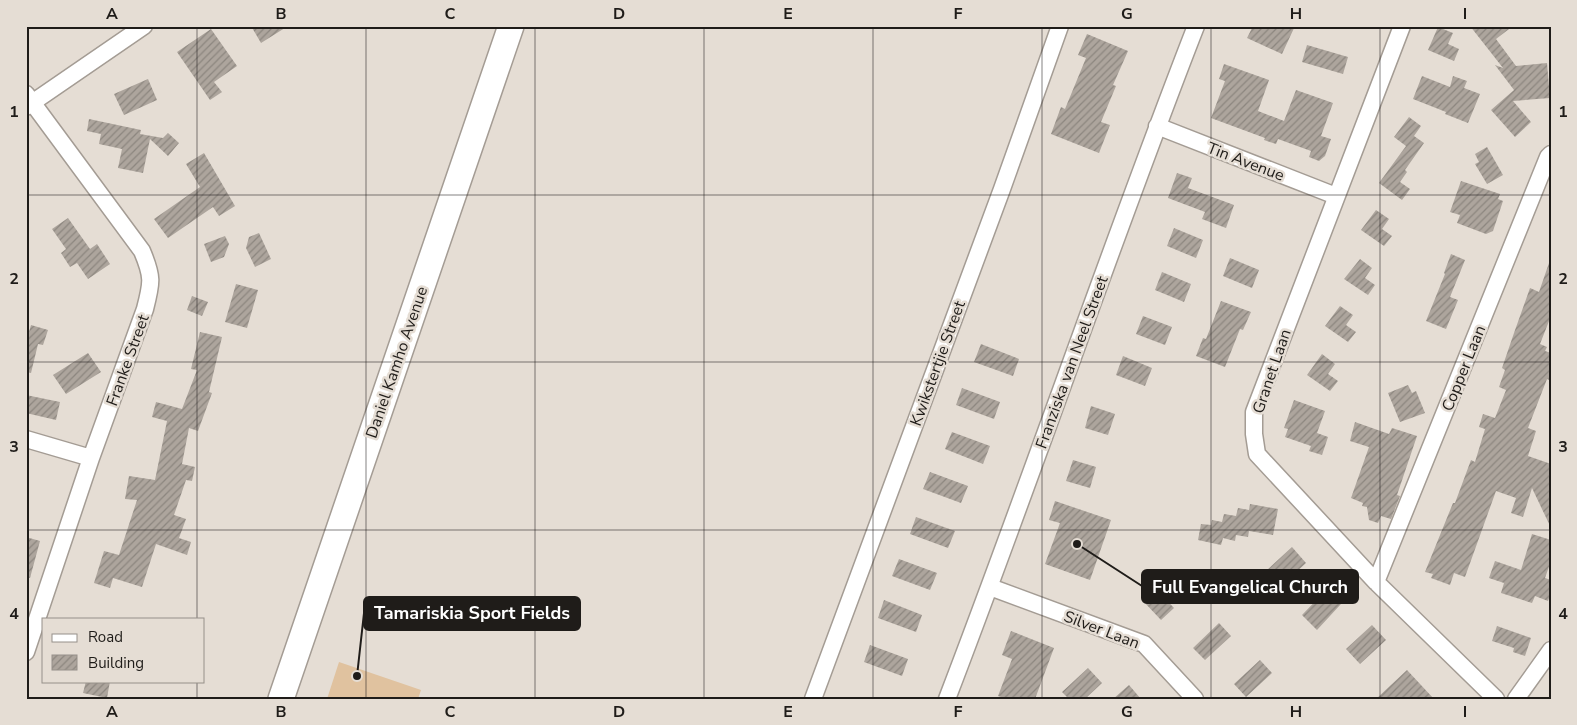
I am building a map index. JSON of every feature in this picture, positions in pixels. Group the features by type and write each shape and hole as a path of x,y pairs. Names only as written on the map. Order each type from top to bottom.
{"main road":[{"name":"Daniel Kamho Avenue","path":"282,699 511,26"}],"street":[{"path":"28,101 144,26"},
{"name":"Kwikstertjie Street","path":"813,699 995,208 1060,26"},
{"name":"Franziska van Neel Street","path":"947,699 990,587 1157,126 1196,26"},
{"name":"Granet Laan","path":"1402,26 1254,412 1254,434 1257,454 1376,582 1496,699"},
{"name":"Franke Street","path":"26,652 91,458 152,285 151,272 142,251 28,101"},
{"name":"Tin Avenue","path":"1157,126 1336,196"},
{"name":"Copper Laan","path":"1376,582 1548,157 1551,154"},
{"path":"26,439 91,458"},
{"name":"Silver Laan","path":"990,587 1144,644 1195,699"},
{"path":"1516,699 1551,650"}],"shaded area":[{"path":"339,662 421,690 418,699 327,699"}],"building":[{"path":"251,26 288,26 261,43"},
{"path":"1253,26 1295,26 1282,54 1247,38"},
{"path":"1470,26 1513,26 1496,39 1516,66 1547,63 1550,98 1513,101 1531,122 1515,137 1491,110 1514,90 1495,65 1503,68"},
{"path":"1438,27 1453,33 1448,44 1459,49 1454,61 1428,50"},
{"path":"211,29 237,66 214,82 222,92 210,100 177,52"},
{"path":"1087,34 1128,51 1113,85 1116,86 1101,122 1110,125 1099,153 1051,134 1061,107 1065,109 1086,58 1078,55"},
{"path":"1307,45 1348,57 1343,74 1302,62"},
{"path":"1224,64 1269,80 1258,111 1284,121 1296,90 1333,103 1321,136 1331,139 1325,156 1319,161 1309,157 1311,151 1278,139 1276,144 1211,118 1225,81 1219,79"},
{"path":"1422,76 1450,87 1453,76 1467,81 1464,88 1480,94 1468,123 1413,99"},
{"path":"148,79 157,100 124,115 114,94"},
{"path":"1409,117 1421,126 1414,136 1424,143 1405,170 1407,172 1400,182 1410,189 1402,200 1379,183 1406,146 1394,137"},
{"path":"89,119 141,130 140,134 163,138 168,133 179,143 168,156 150,139 143,173 118,168 122,149 99,144 101,134 87,131"},
{"path":"1487,147 1503,175 1487,184 1475,164 1479,162 1475,154"},
{"path":"204,153 235,206 219,216 213,207 168,238 154,219 200,187 186,164"},
{"path":"1177,173 1192,178 1188,188 1234,205 1226,228 1202,219 1205,212 1168,198"},
{"path":"1461,181 1500,194 1498,199 1503,201 1493,231 1486,234 1457,223 1460,215 1450,212"},
{"path":"1376,210 1389,219 1382,229 1392,236 1384,246 1361,230"},
{"path":"68,218 90,249 97,244 110,264 88,279 77,263 70,267 61,253 66,249 52,229"},
{"path":"1174,228 1203,240 1196,258 1167,246"},
{"path":"259,233 271,259 255,267 246,248 249,237"},
{"path":"225,236 229,244 224,257 211,262 204,244"},
{"path":"1451,254 1465,260 1450,297 1458,300 1446,329 1426,321"},
{"path":"1230,258 1259,270 1252,288 1223,276"},
{"path":"1360,259 1372,268 1365,278 1375,285 1368,295 1344,279"},
{"path":"1549,263 1551,263 1551,316 1540,344 1547,347 1545,351 1551,353 1551,381 1547,379 1528,428 1536,431 1528,456 1551,464 1551,528 1532,488 1523,517 1511,513 1516,498 1496,491 1465,577 1454,573 1450,585 1431,578 1433,574 1425,572 1453,503 1455,503 1471,460 1475,462 1485,429 1479,427 1483,414 1495,418 1506,390 1499,387 1505,370 1502,368 1530,288 1539,292"},
{"path":"1162,272 1191,284 1184,302 1155,290"},
{"path":"236,284 258,290 247,328 225,322"},
{"path":"192,296 208,302 202,316 187,310"},
{"path":"1221,301 1251,312 1243,330 1240,329 1225,367 1196,356 1203,338 1206,339"},
{"path":"1340,306 1353,315 1346,325 1356,332 1348,342 1325,326"},
{"path":"1143,316 1172,327 1165,345 1136,334"},
{"path":"31,325 48,330 43,345 38,344 31,373 26,372 26,342"},
{"path":"200,332 222,337 209,392 212,393 198,431 189,428 182,464 195,467 192,481 186,480 174,515 186,519 179,538 191,542 187,555 156,544 142,587 113,578 110,588 94,583 104,551 119,555 137,500 125,499 129,476 155,480 167,421 152,417 156,402 182,409 197,370 191,369"},
{"path":"981,344 1019,359 1013,376 974,362"},
{"path":"88,353 101,372 66,394 53,375"},
{"path":"1322,354 1335,364 1328,374 1338,381 1330,391 1307,375"},
{"path":"1123,356 1152,368 1145,386 1116,375"},
{"path":"1408,385 1412,393 1416,391 1425,413 1400,422 1388,393"},
{"path":"962,388 1000,402 994,419 956,405"},
{"path":"26,395 60,402 56,420 26,413"},
{"path":"1294,400 1325,411 1317,433 1328,437 1322,455 1309,451 1311,446 1285,437 1288,429 1284,428"},
{"path":"1091,406 1115,414 1108,435 1085,428"},
{"path":"1355,422 1389,434 1392,428 1417,436 1397,495 1400,496 1391,519 1381,516 1378,523 1369,520 1367,507 1362,506 1363,503 1351,498 1369,447 1350,441"},
{"path":"952,432 990,446 983,464 945,449"},
{"path":"1073,460 1096,467 1090,488 1066,481"},
{"path":"930,472 968,486 961,503 923,489"},
{"path":"1055,501 1111,520 1090,580 1045,564 1060,523 1049,520"},
{"path":"1250,504 1278,509 1273,535 1249,531 1248,537 1236,535 1235,541 1223,538 1221,545 1198,540 1201,524 1211,525 1212,520 1222,522 1224,514 1236,516 1238,508 1249,510"},
{"path":"916,517 955,531 948,548 910,534"},
{"path":"1532,534 1551,540 1551,561 1545,578 1551,580 1551,593 1548,601 1535,596 1532,603 1501,593 1504,583 1489,578 1495,561 1521,570"},
{"path":"26,537 40,541 30,578 26,577"},
{"path":"1292,547 1306,563 1280,587 1266,571"},
{"path":"899,559 937,573 930,590 892,576"},
{"path":"1157,590 1174,608 1161,620 1144,602"},
{"path":"1326,590 1341,604 1317,630 1302,615"},
{"path":"884,600 922,615 916,632 878,618"},
{"path":"1219,623 1231,636 1205,660 1193,648"},
{"path":"1372,625 1386,640 1360,664 1346,649"},
{"path":"1497,626 1531,638 1525,656 1513,652 1514,648 1492,641"},
{"path":"1011,631 1054,648 1035,699 1007,699 998,696 1012,659 1002,655"},
{"path":"870,645 908,659 902,676 864,662"},
{"path":"1260,660 1272,673 1246,697 1234,684"},
{"path":"1088,668 1102,683 1085,699 1069,699 1062,692"},
{"path":"1407,670 1434,699 1376,699"},
{"path":"86,682 110,682 107,698 83,693"},
{"path":"1129,685 1141,699 1113,699"}],"place":[{"name":"Full Evangelical Church","path":"1077,544"},
{"name":"Tamariskia Sport Fields","path":"357,676"}]}
